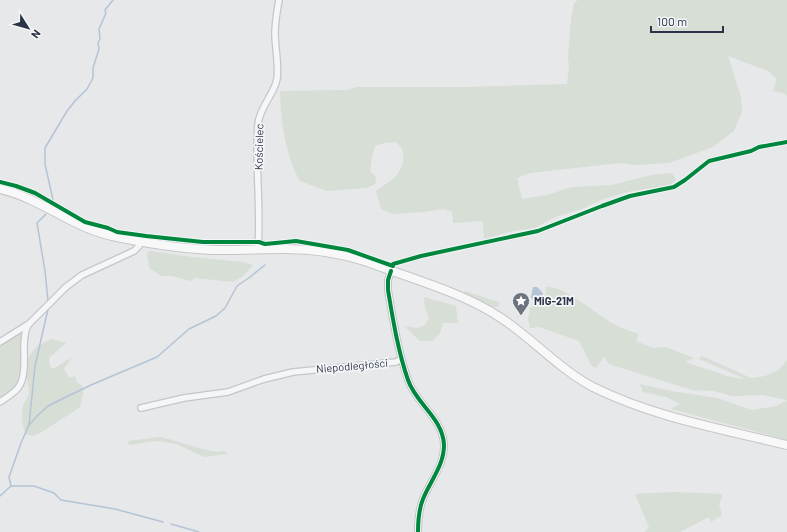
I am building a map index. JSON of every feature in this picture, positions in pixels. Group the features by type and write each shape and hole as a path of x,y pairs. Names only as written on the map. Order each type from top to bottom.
{"main road":[{"path":"0,189 27,197 94,232 116,237 205,250 304,250 341,255 370,263 484,307 513,326 573,375 602,392 672,416 787,445"}],"street":[{"name":"Kościelec","path":"258,250 260,225 258,123 263,106 273,90 276,79 275,33 279,0"},
{"path":"0,342 29,324 74,281 88,272 134,251 139,246 140,241"},
{"path":"391,271 388,280 388,290 402,359"},
{"path":"0,402 16,390 21,382 24,365 25,335 26,328 29,324"},
{"name":"Niepodległości","path":"141,408 184,398 228,392 286,373 396,362 402,359 412,390 434,419 442,434 444,444 441,463 423,500 419,517 418,532"}],"shaded area":[{"path":"578,0 787,0 787,96 783,93 773,91 777,79 768,71 728,56 741,97 742,112 734,131 713,147 669,163 635,165 619,163 530,173 517,178 522,199 547,195 572,187 612,185 651,175 672,173 676,180 667,186 632,191 603,199 582,209 555,217 535,228 513,231 484,239 483,221 453,223 452,212 444,209 392,214 381,209 376,191 396,176 403,163 402,149 396,142 384,143 375,146 370,171 376,177 375,184 367,188 327,191 300,181 287,149 281,114 280,91 348,90 356,87 465,87 567,84 571,20 574,3"},
{"path":"151,251 243,262 253,265 243,276 233,282 195,278 190,281 172,276 162,276 149,268 147,253"},
{"path":"546,287 563,291 582,302 608,321 621,328 639,334 636,341 653,348 666,347 694,358 685,362 727,376 743,378 699,359 702,356 751,378 765,376 779,370 787,360 787,400 762,395 732,396 713,391 692,390 609,364 604,357 596,368 591,365 579,341 539,327 530,328 528,319 530,308 545,299"},
{"path":"465,291 499,302 500,304 497,307 493,307 463,293"},
{"path":"424,297 456,306 458,323 443,323 440,333 433,341 420,341 404,326 417,328 425,325 429,318 425,308"},
{"path":"22,332 23,361 18,383 15,388 0,399 0,345"},
{"path":"51,339 66,343 49,358 50,366 53,369 72,357 64,369 69,378 75,376 76,381 84,388 80,407 42,432 33,436 25,434 22,420 24,402 29,392 27,365 34,350 44,342"},
{"path":"640,384 671,391 717,398 752,410 777,406 787,400 787,440 671,409 680,404 666,397 643,392"},
{"path":"160,437 212,451 225,451 227,454 204,457 176,444 159,441 129,445 128,441"},
{"path":"674,492 722,494 719,504 722,515 711,522 709,517 680,532 645,532 649,527 635,494"}],"water":[{"path":"533,287 537,287 543,293 542,299 539,301 534,301 531,297"}],"waterway":[{"path":"52,205 53,200 45,164 45,148 67,111 87,89 93,78 93,68 99,49 99,29 106,13 105,10 113,0"},
{"path":"46,214 37,223 45,271 48,301"},
{"path":"29,425 48,406 91,385 157,357 189,329 216,316 225,308 237,286 265,265"},
{"path":"0,496 11,486 9,477 29,425 35,366 48,309"},
{"path":"11,486 34,486 54,493 61,500 115,509 163,522"},
{"path":"171,524 199,532"}],"cycle path":[{"path":"393,264 421,256 538,231 630,196 674,187 709,161 751,151 759,147 787,142"},
{"path":"0,182 35,193 85,222 117,232 203,242 259,242 265,244 296,241 348,250 393,266"},
{"path":"391,271 388,280 388,290 404,369 412,389 439,427 444,445 442,460 422,503 419,515 418,532"}],"place":[{"name":"MiG-21M","path":"521,316"}]}
